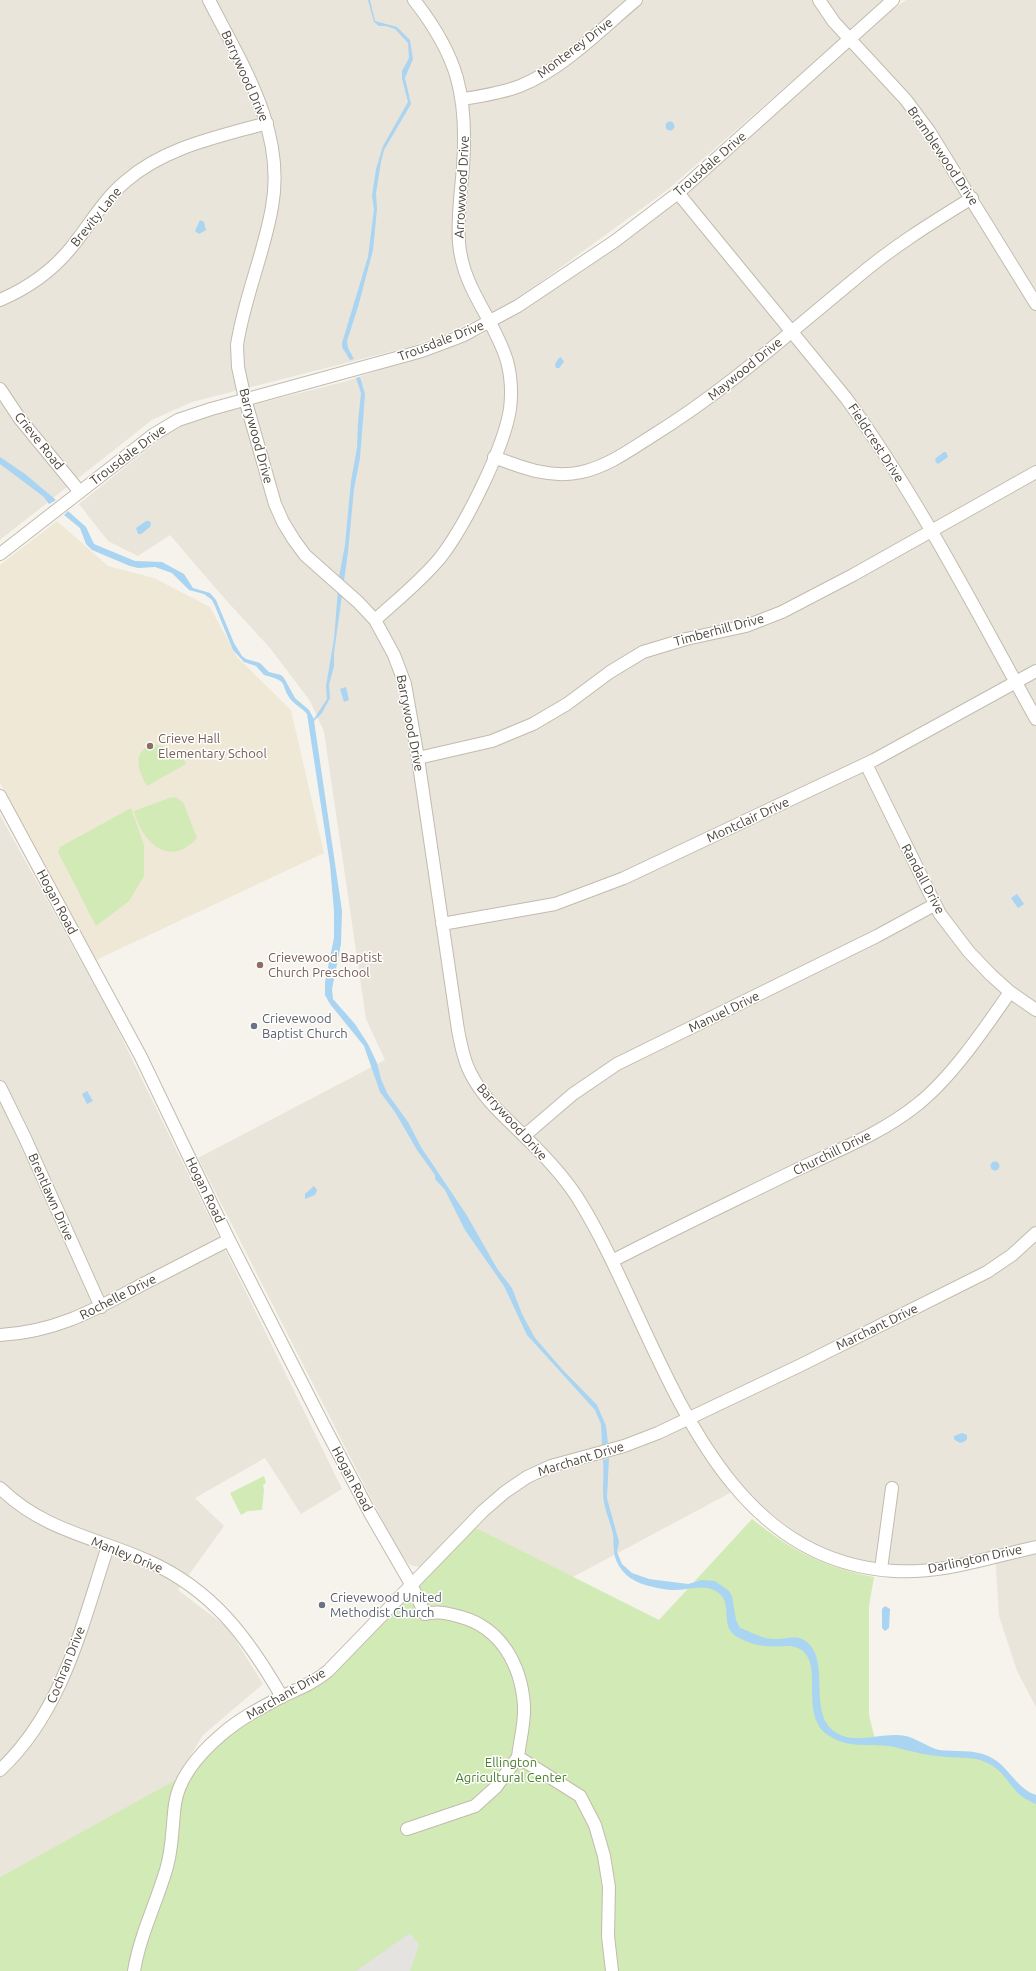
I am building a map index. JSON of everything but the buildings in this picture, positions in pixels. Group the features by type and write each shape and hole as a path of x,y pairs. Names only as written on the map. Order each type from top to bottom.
{"street":[{"name":"Barrywood Drive","path":"209,0 252,84 268,123 275,163 275,186 270,219 237,345 238,367 245,399 268,481 280,514 299,548 375,620 394,655 405,684 418,758 458,1030 468,1069 479,1088 490,1101 561,1175 575,1193 612,1261 689,1419"},
{"name":"Arrowwood Drive","path":"375,620 426,574 444,553 478,493 494,457 506,425 511,392 506,360 501,345 466,278 460,252 459,229 465,133 463,99 456,72 444,44 431,21 414,0"},
{"name":"Monterey Drive","path":"463,99 498,93 539,76 567,57 636,0"},
{"name":"Bramblewood Drive","path":"819,0 849,39 916,114 972,198 1036,304"},
{"name":"Trousdale Drive","path":"0,554 140,444 167,426 194,414 245,399 422,351 462,336 489,323 530,298 615,241 678,193 893,0"},
{"name":"Brevity Lane","path":"0,300 32,284 53,267 71,248 114,192 143,168 178,150 268,123"},
{"name":"Fieldcrest Drive","path":"678,193 792,332 864,424 931,532 1036,719"},
{"name":"Maywood Drive","path":"494,457 529,470 552,475 576,473 598,467 631,449 701,404 792,332 884,256 925,227 972,198"},
{"name":"Crieve Road","path":"0,389 20,419 80,492"},
{"name":"Timberhill Drive","path":"418,758 471,747 512,734 539,721 567,704 610,672 640,654 682,640 746,626 776,614 822,592 1036,472"},
{"name":"Montclair Drive","path":"442,924 546,906 583,895 624,878 866,764 1036,671"},
{"name":"Randall Drive","path":"866,764 934,905 969,952 1010,992 1036,1010"},
{"name":"Hogan Road","path":"0,796 141,1057 229,1240 324,1426 370,1513 411,1584 425,1614 443,1612 466,1618 487,1628 503,1645 516,1670 523,1700 524,1719 518,1757"},
{"name":"Manuel Drive","path":"524,1136 573,1094 617,1064 877,936 934,905"},
{"name":"Churchill Drive","path":"612,1261 850,1145 898,1118 926,1097 952,1068 1010,992"},
{"name":"Brentlawn Drive","path":"0,1087 25,1138 101,1307"},
{"name":"Marchant Drive","path":"134,1971 143,1932 166,1872 172,1840 175,1804 179,1789 185,1776 204,1752 221,1735 234,1725 282,1697 316,1680 328,1671 411,1584 492,1504 527,1477 551,1466 635,1442 689,1419 978,1277 1009,1258 1036,1233"},
{"name":"Rochelle Drive","path":"0,1335 27,1333 66,1323 101,1307 229,1240"},
{"name":"Darlington Drive","path":"689,1419 706,1450 730,1482 781,1530 804,1544 827,1555 852,1563 881,1569 904,1571 947,1568 1036,1547"},
{"name":"Manley Drive","path":"0,1488 19,1504 45,1522 157,1565 186,1583 214,1605 244,1637 282,1697"},
{"path":"881,1569 892,1488"},
{"name":"Cochran Drive","path":"0,1770 35,1729 58,1689 78,1636 108,1546"},
{"path":"407,1829 475,1806 496,1787 518,1757 580,1796 595,1824 604,1856 609,1887 608,1936 612,1971"}],"shaded area":[{"path":"0,0 885,0 666,191 513,302 453,331 413,346 192,402 152,420 0,540"},
{"path":"906,0 1036,0 1036,1707 1017,1671 999,1616 995,1552 948,1564 916,1566 867,1563 814,1546 762,1507 743,1486 573,1577 470,1525 420,1567 410,1565 398,1551 198,1158 385,1060 366,1019 324,732 310,701 270,648 225,599 170,535 138,556 108,541 79,504 173,429 193,420 347,381 481,335 523,309 670,206 698,183 884,16"},
{"name":"Crieve Hall Elementary School","path":"57,521 108,566 154,578 210,607 237,657 291,710 324,853 96,960 0,783 0,565"},
{"path":"0,815 110,1014 342,1489 301,1514 265,1458 195,1498 224,1526 178,1590 228,1628 263,1684 203,1735 174,1782 0,1877"},
{"path":"410,1933 419,1945 410,1971 356,1971"}],"green space":[{"path":"154,744 164,747 169,757 179,751 186,764 147,786 139,768 139,756 147,747"},
{"path":"172,797 176,797 183,802 197,838 187,847 176,851 167,851 158,848 143,833 134,811"},
{"path":"131,808 144,845 144,876 129,901 96,926 58,852 60,847"},
{"path":"264,1476 266,1483 263,1485 262,1510 248,1511 241,1515 230,1493"},
{"name":"Ellington Agricultural Center","path":"752,1519 767,1531 795,1549 823,1563 874,1577 869,1606 869,1715 876,1743 981,1757 1006,1773 1036,1802 1036,1971 0,1971 0,1877 185,1775 221,1735 304,1687 470,1525 659,1620"}],"water":[{"path":"368,0 370,0 375,21 397,27 410,40 413,59 405,78 411,104 384,150 381,162 376,193 377,209 373,250 358,307 347,341 348,348 354,359 350,360 342,347 342,343 368,257 374,209 372,196 376,169 383,146 408,102 402,79 402,71 409,58 408,43 395,29 386,26 379,26 374,22"},
{"path":"670,121 675,126 670,131 665,126"},
{"path":"200,220 204,222 206,230 199,234 195,231"},
{"path":"561,357 564,362 559,368 556,368 555,364"},
{"path":"360,377 365,394 360,458 354,489 348,552 334,653 334,666 329,685 330,698 322,713 314,721 342,911 341,944 332,989 333,999 355,1024 368,1044 377,1063 381,1079 387,1093 408,1122 421,1147 466,1214 498,1270 512,1288 522,1314 535,1338 562,1369 597,1405 606,1426 608,1443 602,1445 601,1424 595,1410 527,1335 504,1286 465,1230 445,1190 435,1179 435,1175 417,1150 395,1112 380,1092 364,1046 330,1004 325,995 325,982 334,938 334,911 330,865 307,714 292,701 281,682 273,677 264,675 256,666 244,662 233,650 212,600 204,594 189,590 172,573 155,567 138,568 130,566 92,550 86,544 80,528 64,515 68,511 86,527 94,544 135,561 162,562 184,574 193,588 210,593 216,600 234,643 242,656 246,659 260,663 269,672 281,675 295,698 309,710 314,719 327,699 326,686 334,639 339,577 345,545 351,481 357,448 361,393 356,378"},
{"path":"946,452 948,457 938,464 935,461 936,458"},
{"path":"0,457 25,474 56,500 49,504 44,497 0,464"},
{"path":"146,521 151,523 150,527 141,534 138,534 136,528"},
{"path":"346,687 349,700 344,702 340,689"},
{"path":"1017,894 1024,904 1018,908 1011,898"},
{"path":"87,1091 93,1101 87,1104 82,1094"},
{"path":"995,1161 1000,1166 995,1171 990,1166"},
{"path":"314,1186 317,1190 315,1195 305,1199 305,1194"},
{"path":"962,1433 967,1435 967,1439 964,1442 959,1443 954,1439 954,1436"},
{"path":"609,1458 607,1498 619,1542 617,1552 622,1564 632,1573 649,1579 688,1584 702,1580 715,1581 729,1591 732,1596 736,1620 740,1628 772,1639 794,1637 804,1640 812,1648 817,1659 822,1712 827,1723 835,1732 851,1738 888,1735 906,1736 939,1750 976,1752 988,1756 1001,1764 1022,1787 1036,1795 1036,1804 1021,1796 993,1766 980,1760 972,1758 927,1755 889,1746 850,1744 835,1739 828,1735 820,1727 815,1717 811,1670 809,1660 804,1652 791,1646 757,1645 741,1639 733,1634 727,1622 725,1602 722,1596 716,1591 700,1587 671,1590 645,1585 630,1578 619,1565 615,1557 613,1534 604,1503 603,1460"},
{"path":"885,1606 890,1609 889,1628 885,1631 882,1628 882,1609"}],"place":[{"name":"Crieve Hall Elementary School","path":"150,746"},
{"name":"Crievewood Baptist Church Preschool","path":"260,965"},
{"name":"Crievewood Baptist Church","path":"254,1026"},
{"name":"Crievewood United Methodist Church","path":"322,1605"}]}
